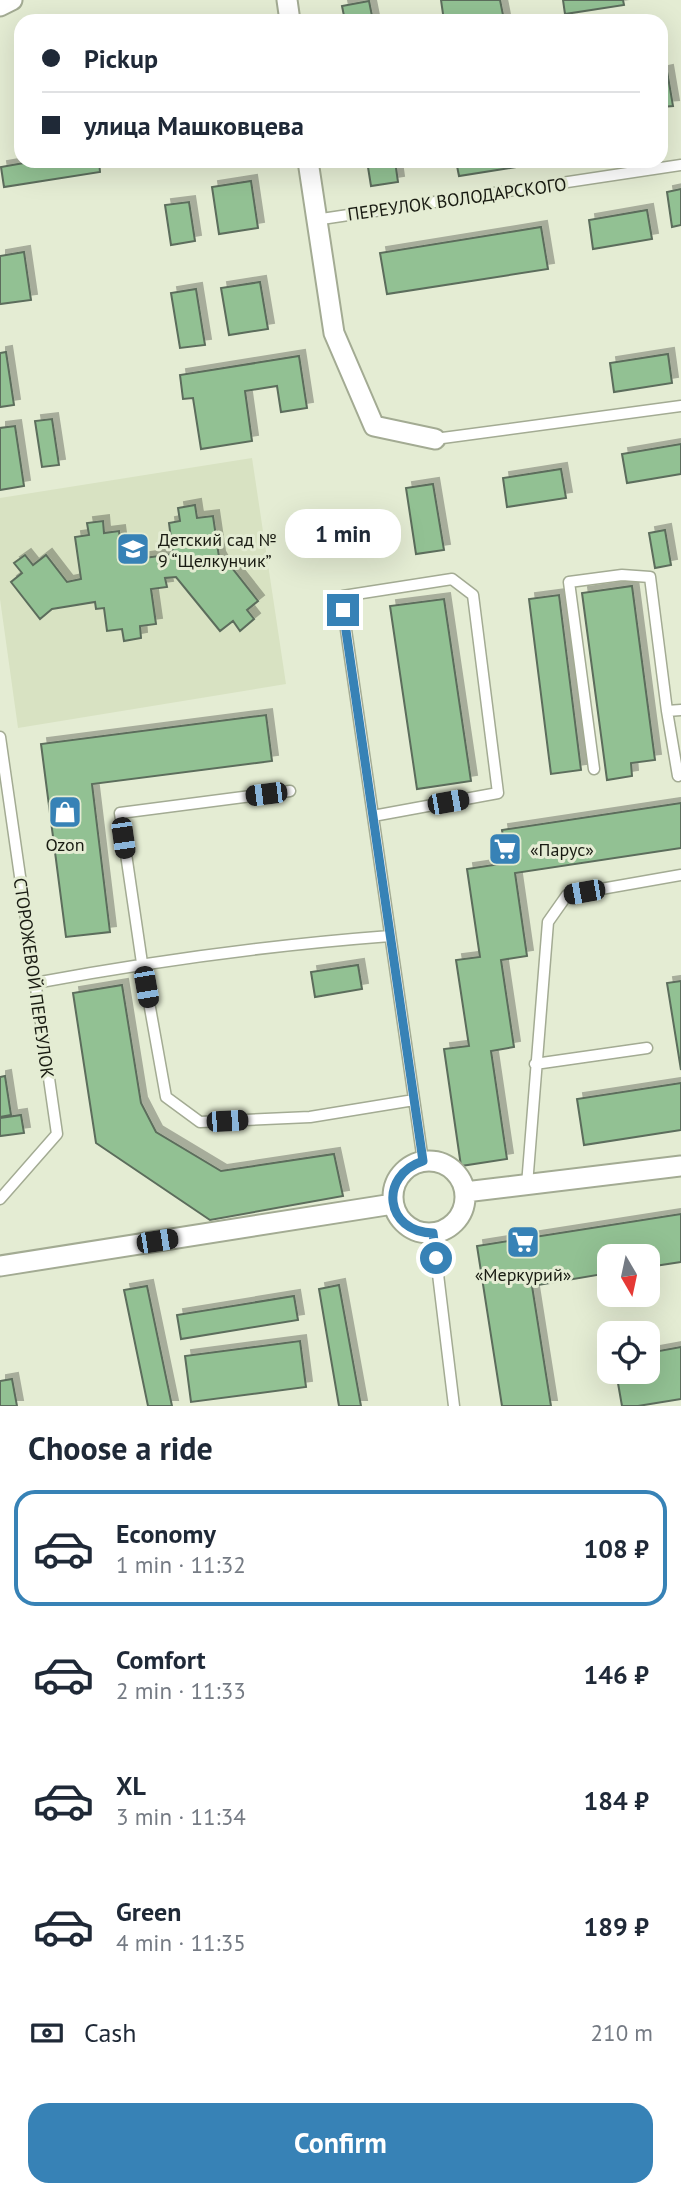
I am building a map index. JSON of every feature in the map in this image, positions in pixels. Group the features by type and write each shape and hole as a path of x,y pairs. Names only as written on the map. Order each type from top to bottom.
{"street":[{"path":"0,6 12,0"},
{"path":"309,168 334,333 374,426 435,439"},
{"path":"423,1161 446,1164 456,1172 465,1192 461,1215 444,1230 433,1233 412,1229 397,1214 393,1204 396,1181 402,1171 423,1161"},
{"path":"465,1192 681,1166"},
{"path":"0,1266 393,1204"}],"lane":[{"name":"ПЕРЕУЛОК ВОЛОДАРСКОГО","path":"315,220 661,168"},
{"path":"435,439 681,406"},
{"path":"594,769 569,582 622,575 649,577 678,776"},
{"path":"373,816 498,793 473,595 452,579 343,596 343,610 423,1161"},
{"path":"667,711 681,710"},
{"name":"СТОРОЖЕВОЙ ПЕРЕУЛОК","path":"0,737 57,1134 0,1199"},
{"path":"290,791 120,813 142,963 166,1097 200,1122 310,1117 414,1100"},
{"path":"527,1185 548,922 567,895 681,875"},
{"path":"35,983 142,963 289,944 390,936"},
{"path":"535,1064 647,1048"},
{"path":"433,1233 454,1406"}],"shaded area":[{"name":"Детский сад № 9 “Щелкунчик”","path":"252,458 286,684 18,728 0,599 0,498"}],"building":[{"path":"441,0 500,0 503,14 443,14"},
{"path":"563,0 623,0 624,5 565,14"},
{"path":"369,1 372,14 344,14 342,6"},
{"path":"668,77 673,106 668,106"},
{"path":"14,165 14,168 100,168 100,172 4,187 1,167"},
{"path":"368,168 396,168 398,182 371,186"},
{"path":"457,168 511,168 459,176"},
{"path":"251,181 258,228 219,234 212,187"},
{"path":"681,189 681,225 672,227 667,192"},
{"path":"189,202 195,241 171,245 165,205"},
{"path":"647,210 652,239 593,249 589,220"},
{"path":"541,227 548,269 387,294 380,253"},
{"path":"24,252 31,300 0,304 0,256"},
{"path":"260,282 268,329 229,335 221,288"},
{"path":"196,289 205,345 180,348 171,293"},
{"path":"6,352 14,405 0,407 0,353"},
{"path":"668,354 672,383 614,392 610,363"},
{"path":"299,356 307,408 281,412 277,386 245,391 252,441 201,449 193,398 183,399 180,375"},
{"path":"52,419 59,465 42,467 35,421"},
{"path":"15,426 24,486 0,490 0,428"},
{"path":"681,444 681,474 627,483 622,454"},
{"path":"561,469 566,498 507,507 503,478"},
{"path":"433,484 444,550 416,554 406,488"},
{"path":"195,505 197,518 213,516 219,557 224,566 228,563 258,601 247,610 254,619 240,631 233,621 220,631 176,577 165,578 167,587 151,589 156,624 140,626 141,638 124,641 122,629 107,631 104,608 96,609 95,602 52,609 40,619 11,582 22,573 14,563 25,555 33,565 46,555 67,582 81,579 75,537 89,535 87,523 103,521 104,533 119,531 123,561 173,554 169,523 180,521 178,508"},
{"path":"665,530 671,565 655,568 649,533"},
{"path":"632,586 655,760 631,763 632,776 607,780 582,593"},
{"path":"559,595 581,770 551,774 529,599"},
{"path":"444,599 471,781 417,789 390,606"},
{"path":"266,715 272,761 92,784 110,932 66,937 41,744"},
{"path":"681,803 681,848 515,873 527,956 501,960 514,1047 491,1051 507,1159 461,1166 444,1049 469,1046 456,960 480,957 467,869 507,863 502,830"},
{"path":"358,965 362,989 315,997 311,972"},
{"path":"681,981 681,1070 667,983"},
{"path":"122,985 141,1103 156,1132 221,1171 334,1154 343,1196 210,1220 96,1143 73,993"},
{"path":"5,1076 11,1115 0,1117 0,1077"},
{"path":"681,1083 681,1130 584,1145 577,1099"},
{"path":"21,1115 24,1133 0,1136 0,1118"},
{"path":"681,1214 681,1262 660,1265 660,1244 597,1244 597,1275 532,1286 551,1406 502,1406 477,1246"},
{"path":"339,1285 361,1406 339,1406 319,1289"},
{"path":"147,1286 172,1406 148,1406 124,1290"},
{"path":"294,1296 298,1320 181,1339 177,1315"},
{"path":"300,1341 306,1387 191,1402 185,1356"},
{"path":"681,1347 681,1399 622,1406 618,1384 660,1384 660,1351"},
{"path":"12,1379 17,1406 0,1406 0,1381"}],"place":[{"name":"Детский сад № 9 “Щелкунчик”","path":"133,549"},
{"name":"Ozon","path":"65,812"},
{"name":"«Парус»","path":"505,849"},
{"name":"«Меркурий»","path":"523,1242"}],"route":[{"path":"343,610 423,1161 402,1171 393,1192 393,1204 403,1223 422,1233 433,1233 436,1258"}]}
